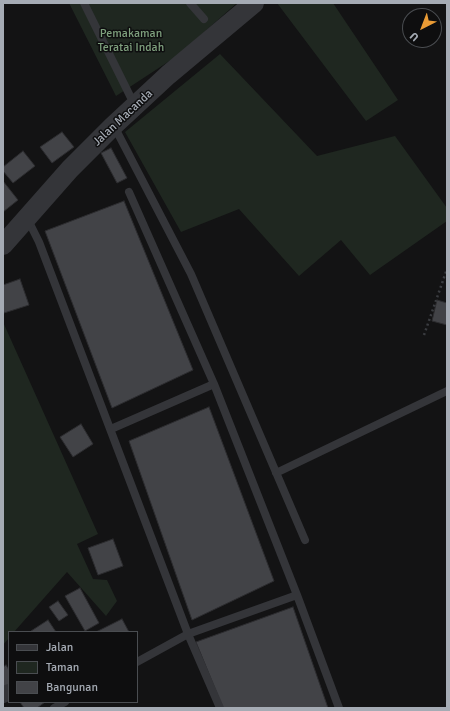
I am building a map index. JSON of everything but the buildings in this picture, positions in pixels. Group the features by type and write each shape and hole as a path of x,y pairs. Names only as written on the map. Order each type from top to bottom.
{"street":[{"name":"Jalan Macanda","path":"3,245 70,169 114,126 254,3"}],"lane":[{"path":"84,3 135,106"},
{"path":"190,3 204,19"},
{"path":"114,126 191,274 305,540"},
{"path":"129,192 214,384 297,595 339,708"},
{"path":"27,218 39,242 188,634 220,708"},
{"path":"111,429 214,384"},
{"path":"276,473 447,391"},
{"path":"138,661 188,634 297,595"},
{"path":"54,708 63,703"}],"path":[{"path":"424,335 447,269"}],"green space":[{"name":"Pemakaman Teratai Indah","path":"69,3 237,3 177,56 116,96"},
{"path":"277,3 333,3 398,100 366,121"},
{"path":"220,54 317,156 395,136 447,208 447,221 370,275 341,240 299,276 239,209 181,232 125,132"},
{"path":"3,322 98,534 77,544 93,579 107,580 117,601 106,616 67,572 15,631 8,631 8,639 3,645"}]}
